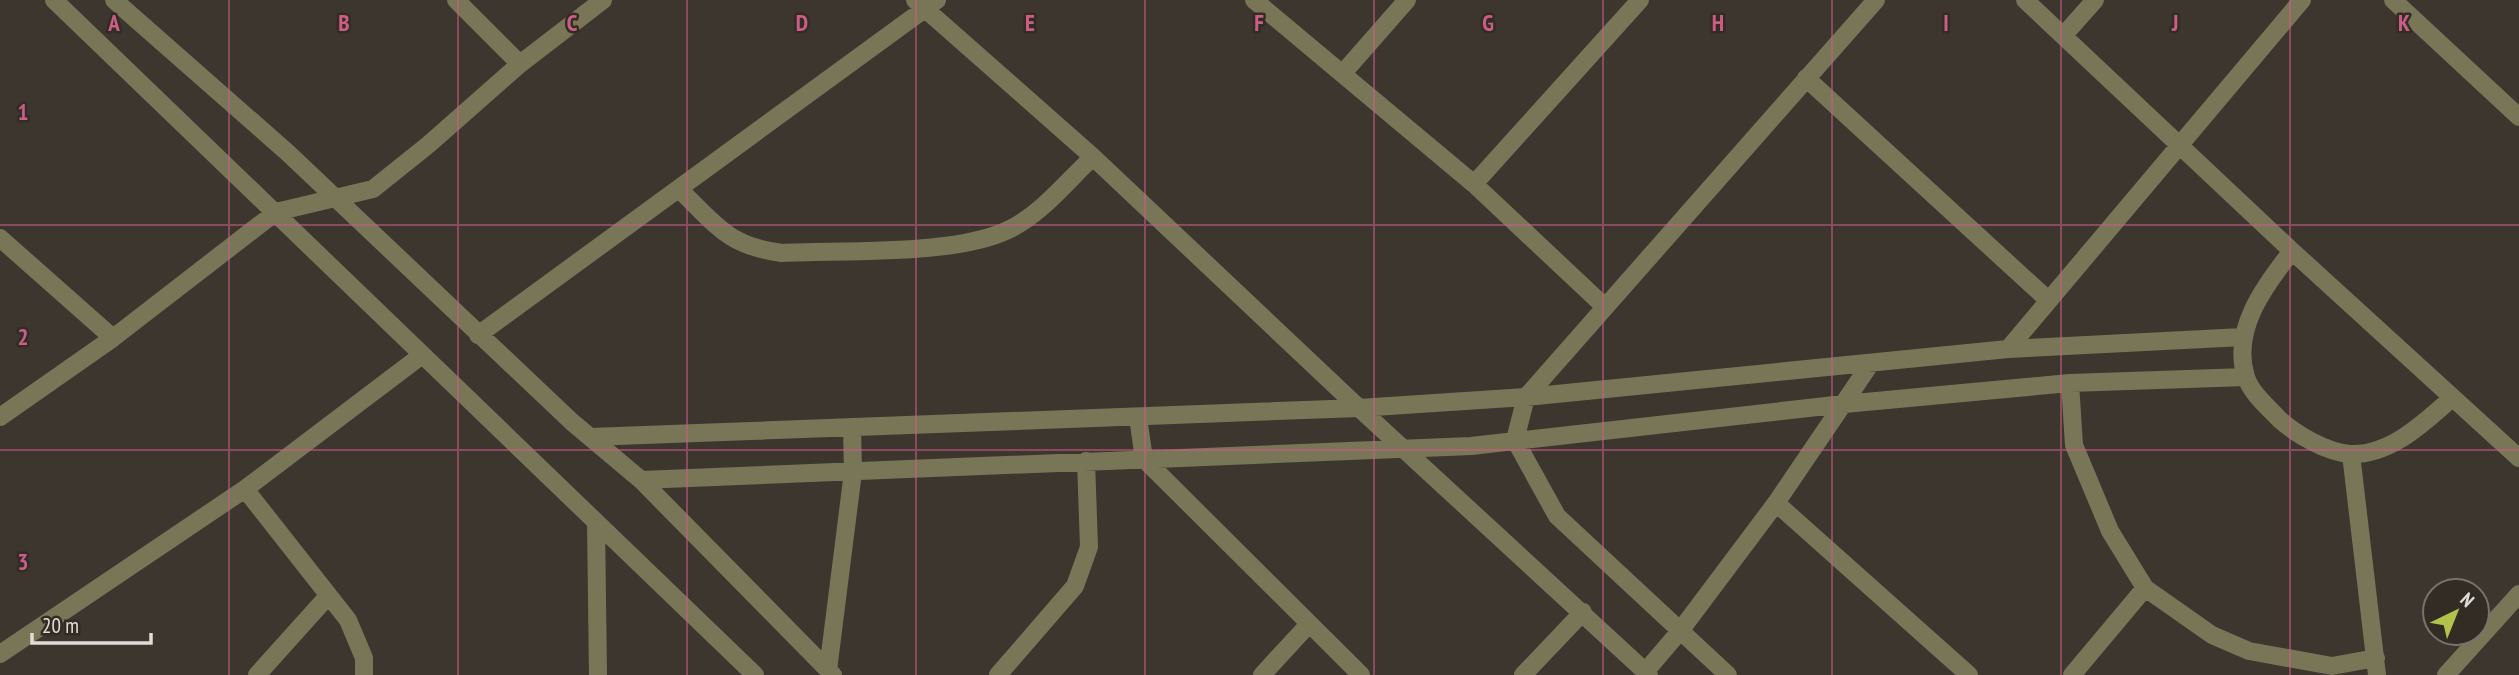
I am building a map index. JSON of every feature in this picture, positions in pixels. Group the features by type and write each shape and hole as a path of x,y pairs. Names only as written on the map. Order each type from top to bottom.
{"street":[{"path":"54,0 755,675"},
{"path":"114,0 288,153 478,335 641,480 831,672"},
{"path":"456,0 520,64"},
{"path":"0,417 113,338 276,212 373,189 428,145 520,64 603,0"},
{"path":"1254,0 1474,184 1605,307"},
{"path":"1343,73 1407,0"},
{"path":"1474,184 1640,0"},
{"path":"1728,675 1557,516 1515,440 1526,397 1876,0"},
{"path":"2025,0 2292,251 2519,458"},
{"path":"2063,36 2095,0"},
{"path":"2008,349 2302,0"},
{"path":"2393,0 2519,117"},
{"path":"478,335 679,189 925,3 1093,156 1359,408 1647,673 1776,503 1871,363"},
{"path":"1806,78 2048,300"},
{"path":"679,189 729,238 754,249 782,253 962,245 1012,229 1036,211 1093,156"},
{"path":"0,238 113,338"},
{"path":"2292,251 2262,292 2243,337 2246,377 2262,402 2287,426 2312,442 2351,454 2386,447 2421,425 2452,398"},
{"path":"591,437 1359,408 1526,397 2008,349 2243,337"},
{"path":"0,654 245,489 422,355"},
{"path":"641,480 1406,450 2070,383 2246,377"},
{"path":"2070,383 2074,446 2110,531 2145,588 2212,635 2249,651 2332,666 2376,667 2351,454"},
{"path":"1138,417 1144,459 1361,675"},
{"path":"831,672 853,472 852,427"},
{"path":"998,675 1075,586 1088,547 1086,461"},
{"path":"245,489 348,620 364,658 364,675"},
{"path":"1776,503 1969,675"},
{"path":"596,522 598,675"},
{"path":"2072,675 2145,588"},
{"path":"2456,672 2519,594"},
{"path":"257,675 328,596"},
{"path":"1523,675 1583,612"},
{"path":"1262,675 1309,624"}]}
